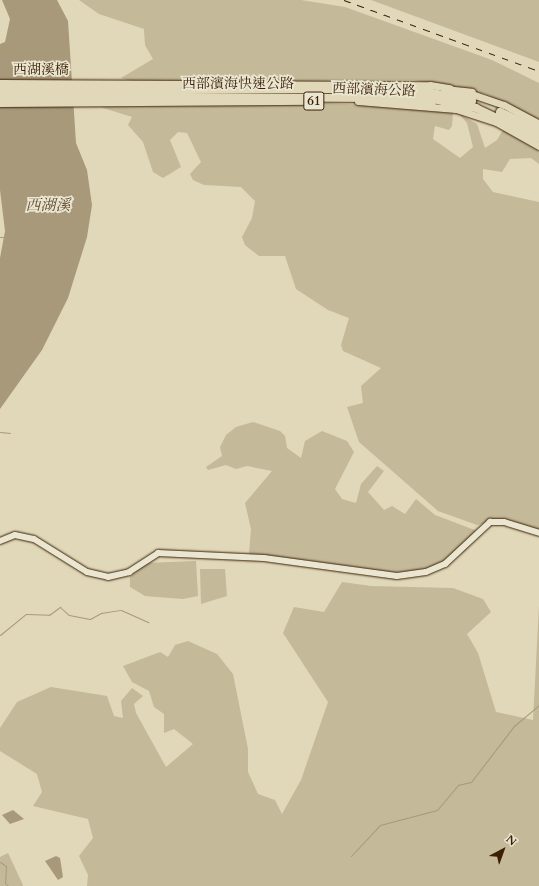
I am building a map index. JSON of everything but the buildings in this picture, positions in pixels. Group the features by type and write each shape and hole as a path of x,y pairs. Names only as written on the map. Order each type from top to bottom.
{"highway":[{"name":"西部濱海快速公路","path":"0,89 82,93 428,98 456,103 496,116 539,138"},
{"name":"西部濱海快速公路","path":"0,96 82,93 382,89 456,97 509,115 539,130"},
{"path":"382,89 472,92"},
{"path":"352,97 432,105"}],"main road":[{"name":"西湖溪橋","path":"0,83 82,93"},
{"name":"西部濱海公路","path":"82,93 430,85 472,92 539,124"},
{"name":"西部濱海公路","path":"82,93 355,101 432,105 496,122 539,146"},
{"name":"61","path":"0,102 82,93"},
{"path":"0,541 15,535 34,539 87,572 108,577 129,572 158,553 264,558 397,576 426,572 445,564 490,522 512,523 539,533"}],"shaded area":[{"path":"79,0 301,0 345,7 492,60 539,83 539,120 486,94 414,80 135,82 121,78 153,59 145,45 144,29 99,14"},
{"path":"371,0 539,0 539,62"},
{"path":"326,103 448,109 453,112 452,126 449,130 435,126 433,139 460,158 473,147 467,123 458,113 477,124 485,148 497,140 503,130 539,151 539,164 531,158 510,159 502,172 483,169 483,179 493,192 539,202 539,530 504,519 477,525 438,511 359,442 347,407 363,403 361,386 381,368 343,351 341,345 349,318 328,310 296,289 285,256 259,256 245,245 242,237 252,218 255,201 241,187 204,185 193,180 190,174 201,162 187,133 178,132 170,140 181,167 163,178 153,172 143,142 128,125 132,117 100,107"},
{"path":"253,422 280,431 285,436 287,448 301,458 305,441 322,431 347,441 354,452 335,489 342,499 356,503 361,484 377,466 384,471 368,492 384,510 392,506 405,514 416,499 435,515 480,532 465,551 444,565 404,573 335,568 249,554 251,529 245,503 272,471 247,466 236,469 226,465 208,470 206,467 222,456 220,447 226,435 236,427"},
{"path":"196,561 198,596 183,599 145,596 130,587 130,577 146,563"},
{"path":"200,569 225,569 227,596 201,604"},
{"path":"342,582 371,586 453,588 483,599 491,612 467,634 478,653 496,712 533,720 539,606 539,886 87,886 88,875 79,856 93,838 88,819 33,806 42,792 37,774 0,751 0,728 17,702 51,687 107,696 114,716 123,718 121,701 132,688 143,696 134,704 136,713 166,767 193,744 174,729 164,733 164,714 154,707 149,691 132,682 123,666 160,652 168,657 175,645 188,641 217,654 233,674 248,749 248,772 258,794 275,800 282,814 301,780 328,702 283,633 294,607 324,612"},
{"path":"8,853 23,886 0,886 0,857"}],"water":[{"name":"西湖溪","path":"2,0 57,0 68,21 76,143 87,170 92,205 87,237 68,298 42,350 0,409 0,258 5,231 0,190 0,44 5,42 10,19"},
{"path":"13,810 24,819 10,824 2,815"},
{"path":"56,856 60,858 63,877 58,880 45,861"}],"waterway":[{"path":"0,237 5,237"},
{"path":"0,432 10,433"},
{"path":"0,635 26,614 49,615 60,607 69,615 90,619 101,613 121,610 148,622"},
{"path":"351,856 380,825 437,810 458,785 471,782 514,726 539,705"},
{"path":"0,862 6,866 5,883 8,886"}],"railway":[{"path":"344,0 539,71"}]}
